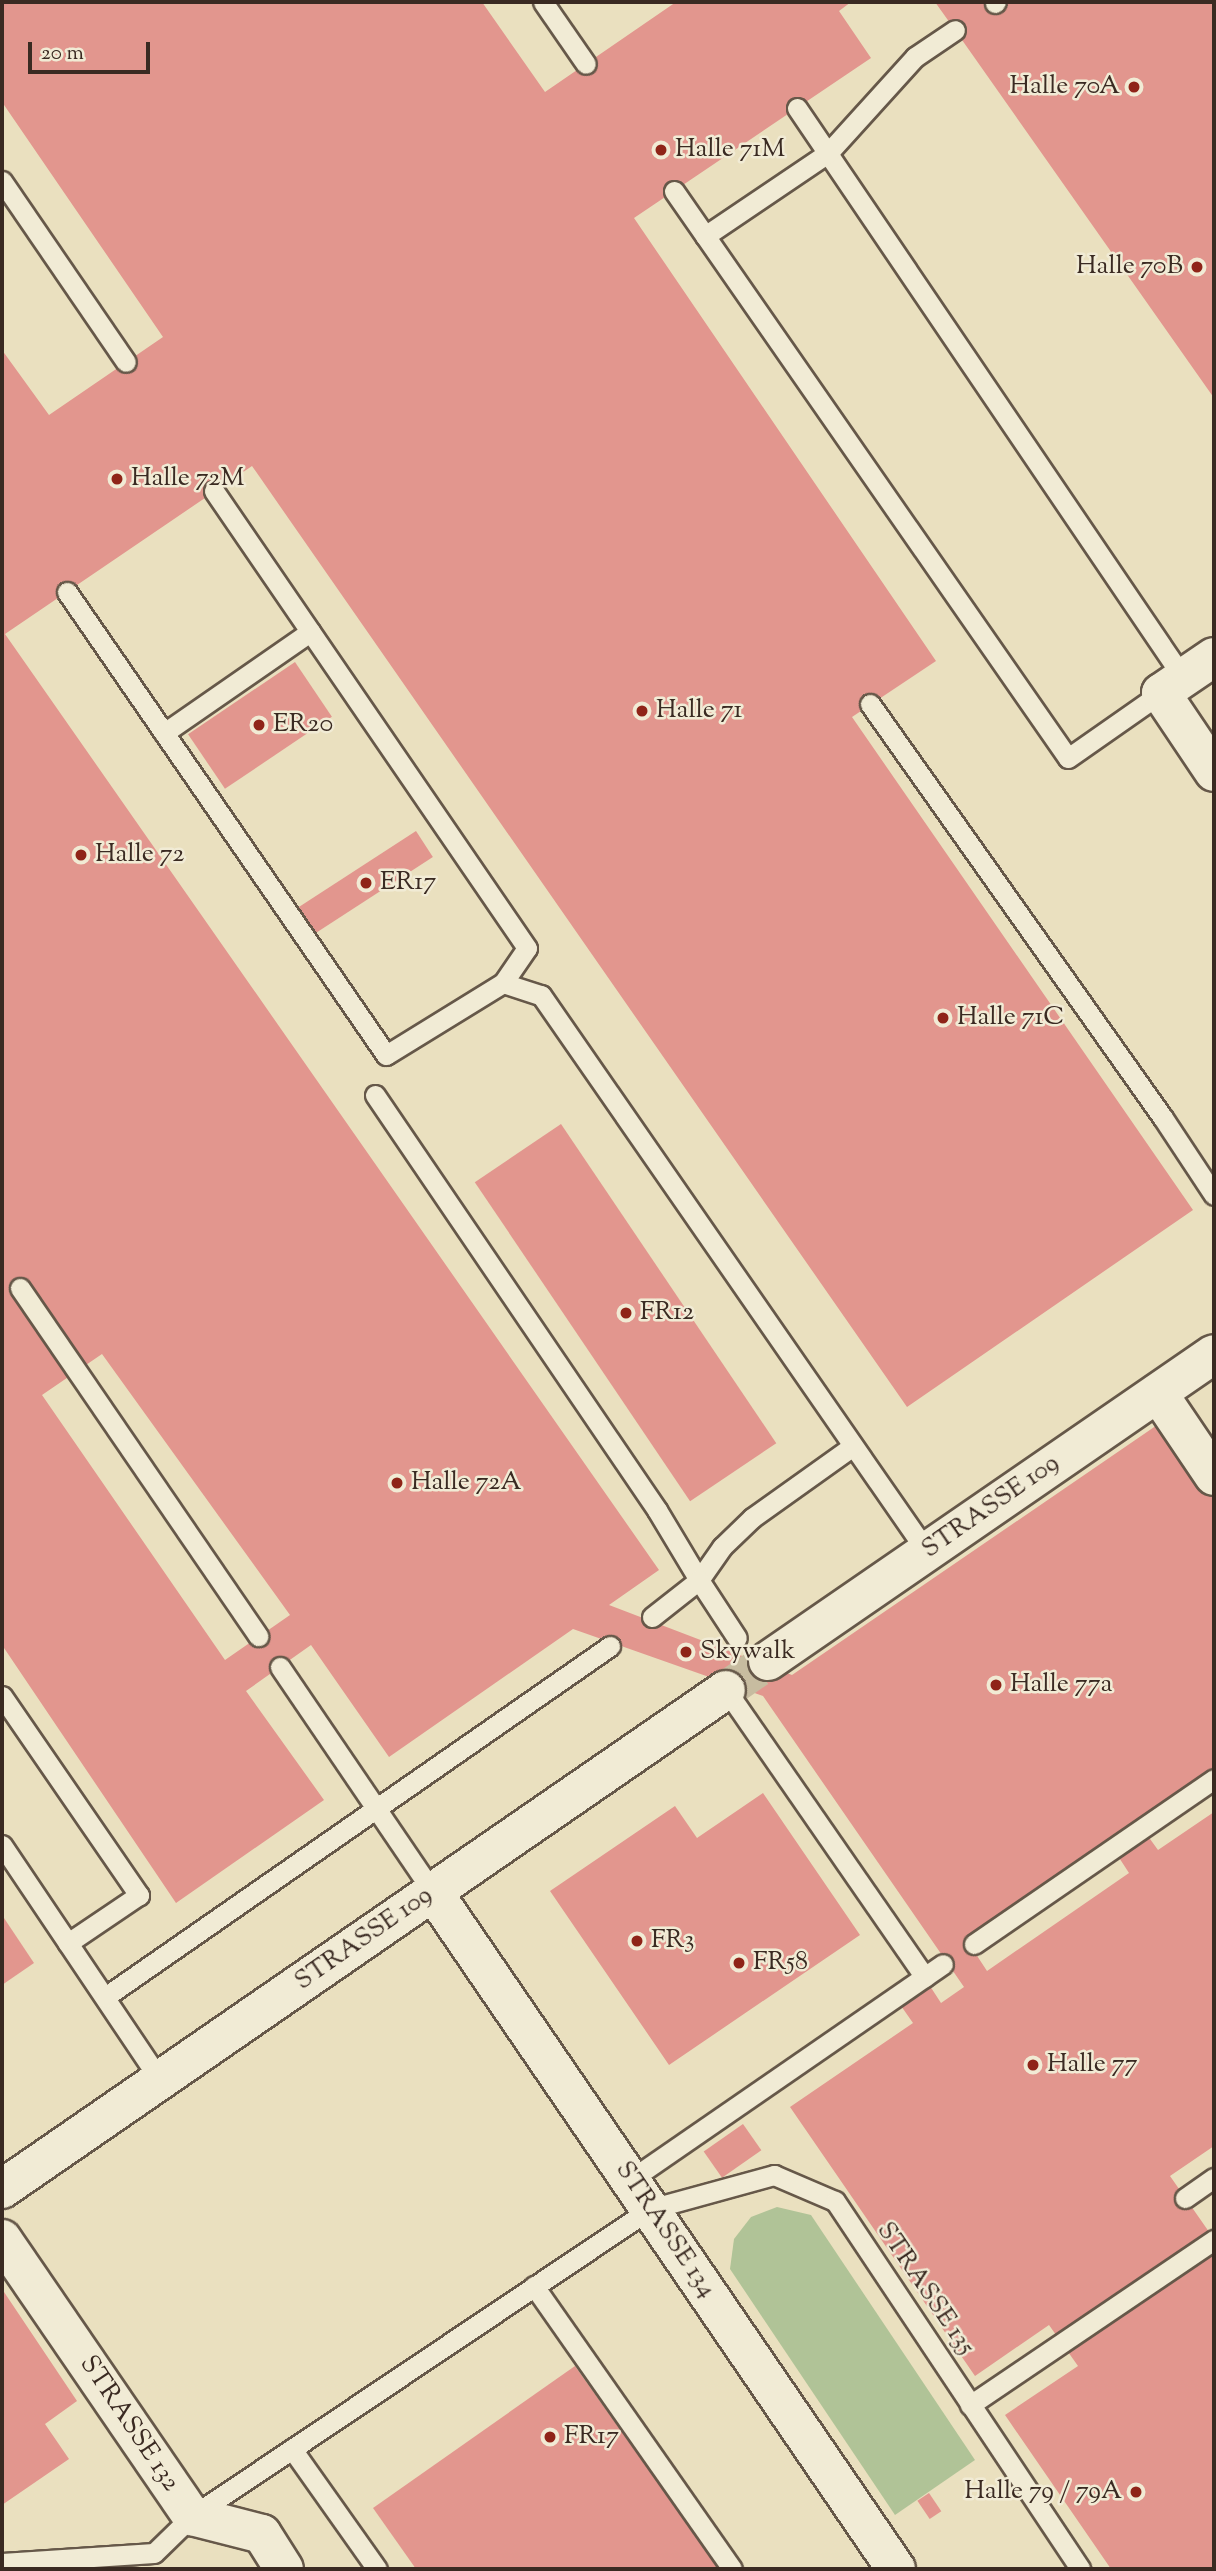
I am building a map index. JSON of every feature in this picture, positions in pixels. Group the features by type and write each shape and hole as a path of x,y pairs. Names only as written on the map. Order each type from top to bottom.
{"street":[{"path":"1186,676 1214,772"},
{"name":"STRASSE 109","path":"768,1661 1214,1354"},
{"path":"1158,1393 1214,1476"},
{"name":"STRASSE 109","path":"2,2189 726,1690"},
{"name":"STRASSE 134","path":"433,1892 896,2569"},
{"name":"STRASSE 132","path":"2,2239 192,2516 262,2534 284,2569"}],"lane":[{"path":"543,2 586,64"},
{"path":"705,236 828,153 915,57 955,30"},
{"path":"674,191 1068,758 1186,676 797,108"},
{"path":"2,181 126,362"},
{"path":"67,593 386,1055 503,983 527,948 214,491"},
{"path":"164,733 310,632"},
{"path":"870,704 1163,1118 1214,1195"},
{"path":"503,983 541,995 927,1552"},
{"path":"375,1095 657,1510 737,1638"},
{"path":"20,1288 258,1636"},
{"path":"652,1617 699,1580 722,1547 752,1518 853,1446"},
{"path":"106,1997 610,1646"},
{"path":"279,1667 433,1892"},
{"path":"726,1690 925,1977"},
{"path":"2,1696 139,1895 68,1943"},
{"path":"974,1944 1214,1779"},
{"path":"2,1844 160,2080"},
{"path":"2,2563 154,2553 192,2516 534,2286 640,2194 943,1964"},
{"name":"STRASSE 135","path":"640,2194 774,2175 835,2201 1080,2569"},
{"path":"1185,2198 1214,2178"},
{"path":"970,2405 1214,2241"},
{"path":"534,2286 732,2569"},
{"path":"292,2449 377,2569"}],"green space":[{"path":"777,2207 811,2215 975,2460 895,2515 730,2269 734,2239 751,2217"}],"building":[{"path":"2,2 482,2 545,92 676,2 851,2 839,11 871,58 634,218 936,661 852,717 1193,1210 907,1407 252,466 5,634 659,1570 609,1605 792,1675 1163,1421 1214,1495 1214,1773 968,1942 987,1971 1129,1873 1116,1853 1145,1832 1158,1850 1214,1812 1214,2146 1170,2176 1214,2239 1214,2569 1111,2569 1005,2415 1078,2366 1049,2325 975,2376 790,2107 913,2023 899,2003 928,1983 941,2003 964,1987 763,1696 573,1629 389,1757 311,1645 246,1691 324,1800 176,1903 2,1645 2,350 49,415 163,337 2,102","holes":["102,1354 290,1615 225,1660 42,1395"]},
{"path":"935,2 1214,2 1214,398 955,30"},
{"name":"ER20","path":"295,662 332,717 225,789 188,734"},
{"name":"ER17","path":"416,831 433,857 315,934 298,908"},
{"name":"FR12","path":"561,1124 776,1443 690,1501 475,1182"},
{"path":"763,1793 860,1935 669,2065 550,1891 675,1806 697,1838"},
{"path":"2,1915 34,1963 2,1985"},
{"path":"743,2124 761,2150 722,2178 704,2152"},
{"path":"2,2289 77,2401 45,2424 69,2459 2,2505"},
{"name":"FR17","path":"575,2366 719,2569 416,2569 373,2508"},
{"path":"929,2493 941,2511 930,2519 917,2501"}],"tunnel":[{"path":"726,1690 768,1661"}],"place":[{"name":"Halle 70A","path":"1134,87"},
{"name":"Halle 71M","path":"661,150"},
{"name":"Halle 70B","path":"1197,267"},
{"name":"Halle 72M","path":"117,479"},
{"name":"Halle 71","path":"642,711"},
{"name":"ER20","path":"259,725"},
{"name":"Halle 72","path":"81,855"},
{"name":"ER17","path":"366,883"},
{"name":"Halle 71C","path":"943,1018"},
{"name":"FR12","path":"626,1313"},
{"name":"Halle 72A","path":"397,1483"},
{"name":"Skywalk","path":"686,1652"},
{"name":"Halle 77a","path":"996,1685"},
{"name":"FR3","path":"637,1941"},
{"name":"FR58","path":"739,1963"},
{"name":"Halle 77","path":"1033,2065"},
{"name":"FR17","path":"550,2437"},
{"name":"Halle 79 / 79A","path":"1136,2492"}]}
